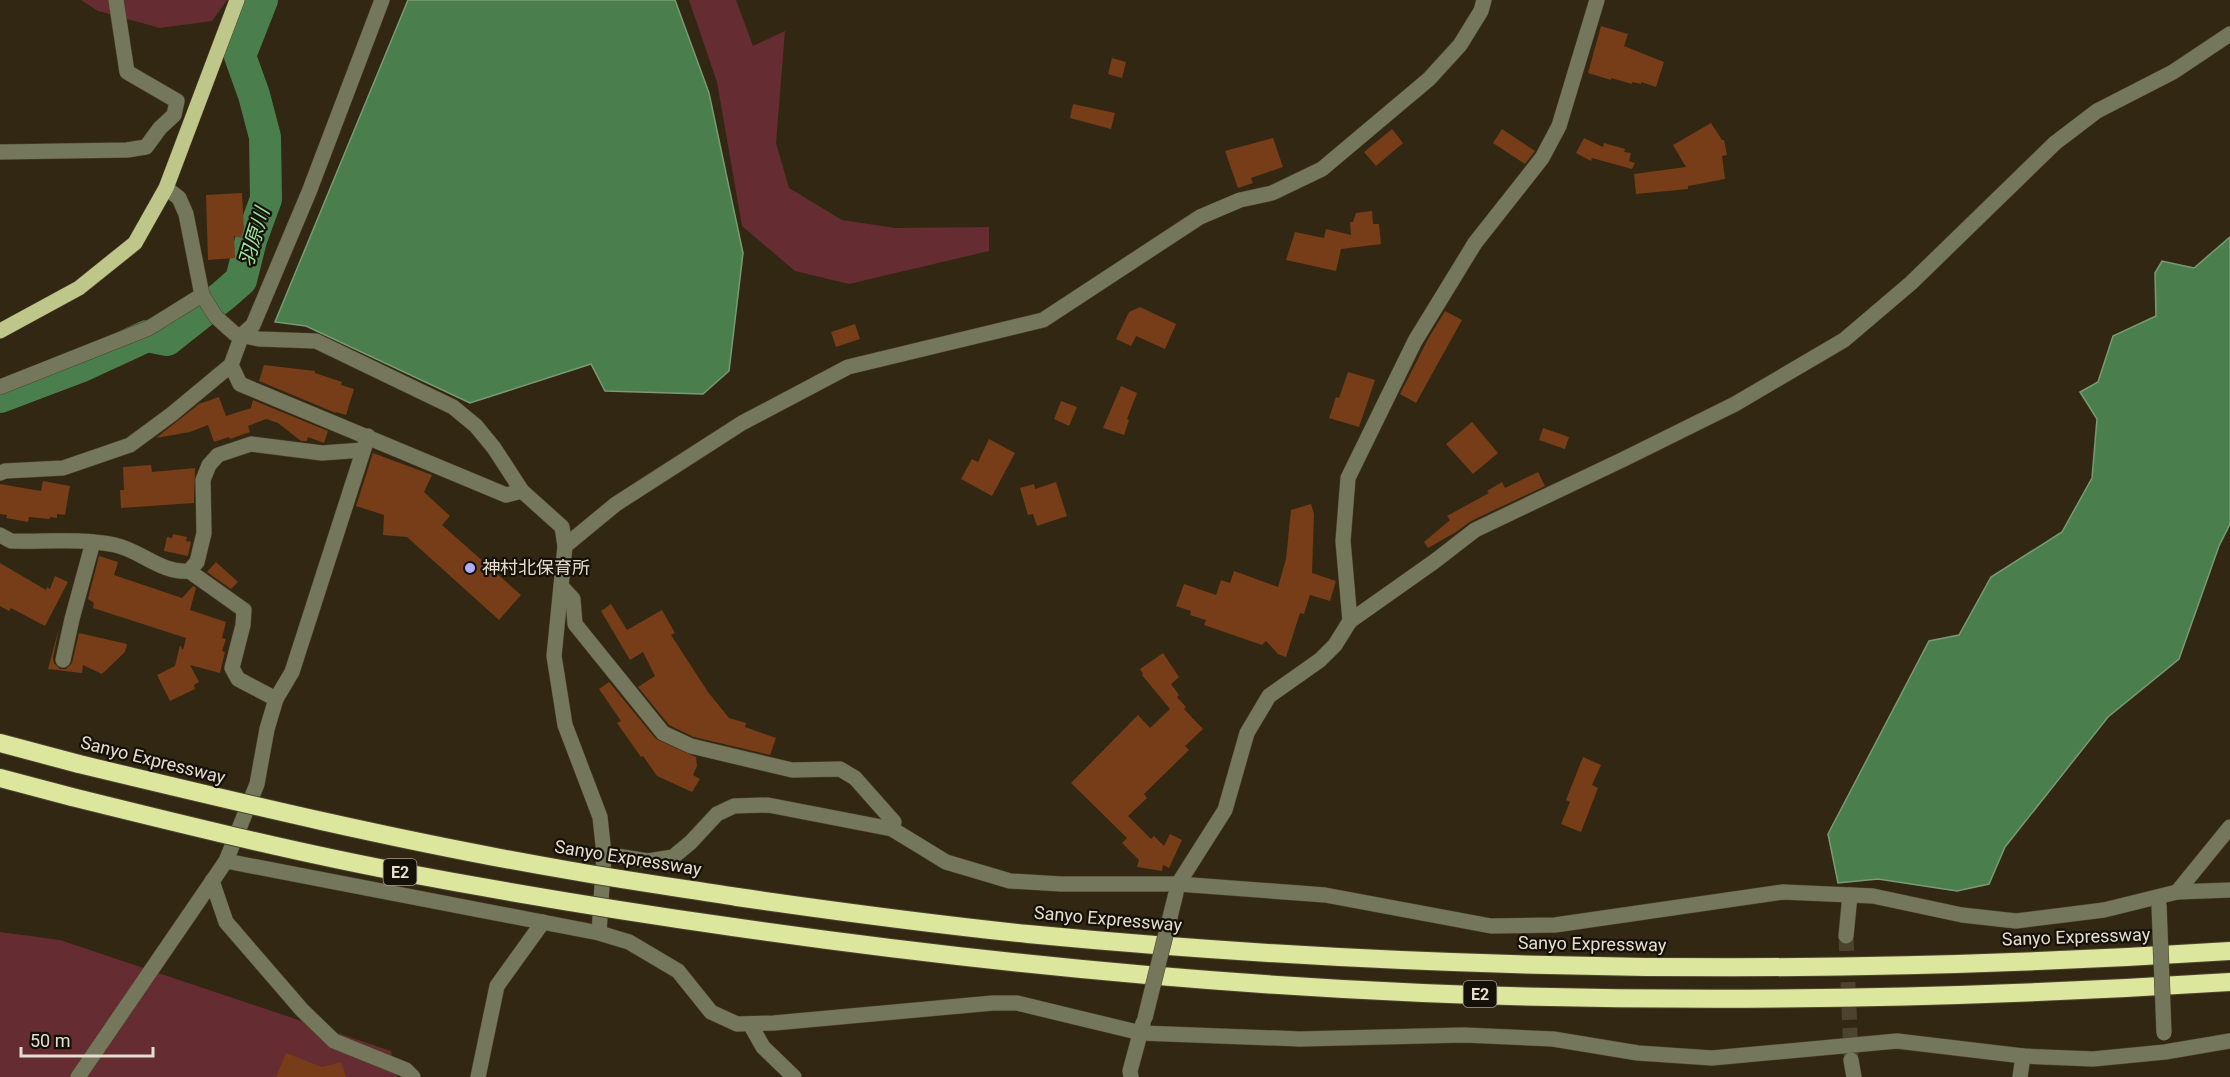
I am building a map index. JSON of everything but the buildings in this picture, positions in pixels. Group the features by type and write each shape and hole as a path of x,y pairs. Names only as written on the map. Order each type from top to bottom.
{"highway":[{"name":"Sanyo Expressway","path":"0,743 238,803 405,839 566,870 885,918 1030,934 1425,961 1638,967 1885,965 2128,957 2230,951"},
{"name":"E2","path":"0,778 242,838 398,872 562,902 876,947 1027,964 1236,982 1423,993 1638,998 1885,997 2230,982"}],"main road":[{"path":"0,331 79,288 135,243 166,188 237,0"}],"street":[{"path":"0,152 127,150 146,147 160,128 174,115 177,101 127,72 116,0"},
{"path":"0,473 63,468 130,445 172,414 231,364 242,335 253,325 309,192 382,0"},
{"path":"566,546 616,504 742,423 848,367 1043,320 1200,218 1240,200 1272,193 1322,169 1429,79 1460,45 1481,11 1484,0"},
{"path":"1350,621 1343,541 1348,478 1421,331 1475,243 1542,158 1559,126 1597,0"},
{"path":"1131,1077 1130,1071 1177,889 1225,810 1247,733 1269,696 1320,660 1335,645 1350,621 1475,530 1735,404 1844,340 1911,283 2055,143 2097,111 2173,72 2230,34"},
{"path":"166,188 179,198 186,214 202,295 216,317 235,334 259,339 316,341 453,407 476,426 522,490 562,528 566,546 554,656 565,725 600,817 604,854 599,933"},
{"path":"0,387 149,328 202,295"},
{"path":"231,364 240,384 365,443 506,495 522,490"},
{"path":"189,571 197,562 204,533 202,480 209,465 218,455 251,444 322,453 365,443"},
{"path":"78,1077 226,861 258,784 267,729 276,699 292,672 365,443"},
{"path":"0,536 11,541 93,542 117,545 177,572 189,571 244,610 243,625 232,668 238,679 276,699"},
{"path":"63,660 93,542"},
{"path":"561,586 573,599 575,624 663,733 691,746 792,770 840,769 855,778 894,822 892,829"},
{"path":"604,854 648,861 673,857 691,842 717,814 734,806 768,805 892,829 946,862 1010,881 1325,895 1491,926 1555,925 1783,892 1872,896 1962,915 2016,921 2158,901 2177,892 2230,890"},
{"path":"2177,892 2230,827"},
{"path":"226,861 599,933 629,942 678,971 711,1012 737,1024 1017,1003 1141,1033 1300,1039 1464,1035 1553,1039 1638,1053 1712,1058 1897,1041 2023,1056 2093,1059 2165,1052 2230,1041"},
{"path":"212,881 226,922 302,1010 334,1041 406,1070 413,1077"},
{"path":"1846,936 1850,895"},
{"path":"2158,901 2165,1052"},
{"path":"478,1077 497,986 543,922"},
{"path":"750,1024 764,1047 794,1077"},
{"path":"2020,1077 2023,1056"},
{"path":"1851,1060 1854,1077"}],"shaded area":[{"path":"81,0 227,0 212,21 160,28 98,11"},
{"path":"408,0 675,0 709,93 743,253 729,371 703,394 605,391 591,364 470,403 306,326 275,322"},
{"path":"689,0 736,0 753,46 785,31 776,143 789,188 842,220 895,228 989,227 989,251 849,284 795,271 742,226 717,82"},
{"path":"2230,237 2230,524 2219,546 2179,659 2108,717 2005,847 1989,884 1957,891 1878,879 1838,883 1828,834 1929,641 1959,635 1991,577 2062,532 2092,478 2097,419 2080,392 2098,382 2113,336 2156,316 2155,273 2162,261 2194,268"},
{"path":"0,932 60,940 391,1051 397,1077 0,1077"}],"waterway":[{"name":"羽原川","path":"0,397 82,366 147,336 167,340 241,280 251,240 266,199 265,137 254,95 240,56 262,0"}],"tunnel":[{"path":"1846,936 1851,1056"}],"place":[{"name":"神村北保育所","path":"470,568"}]}
